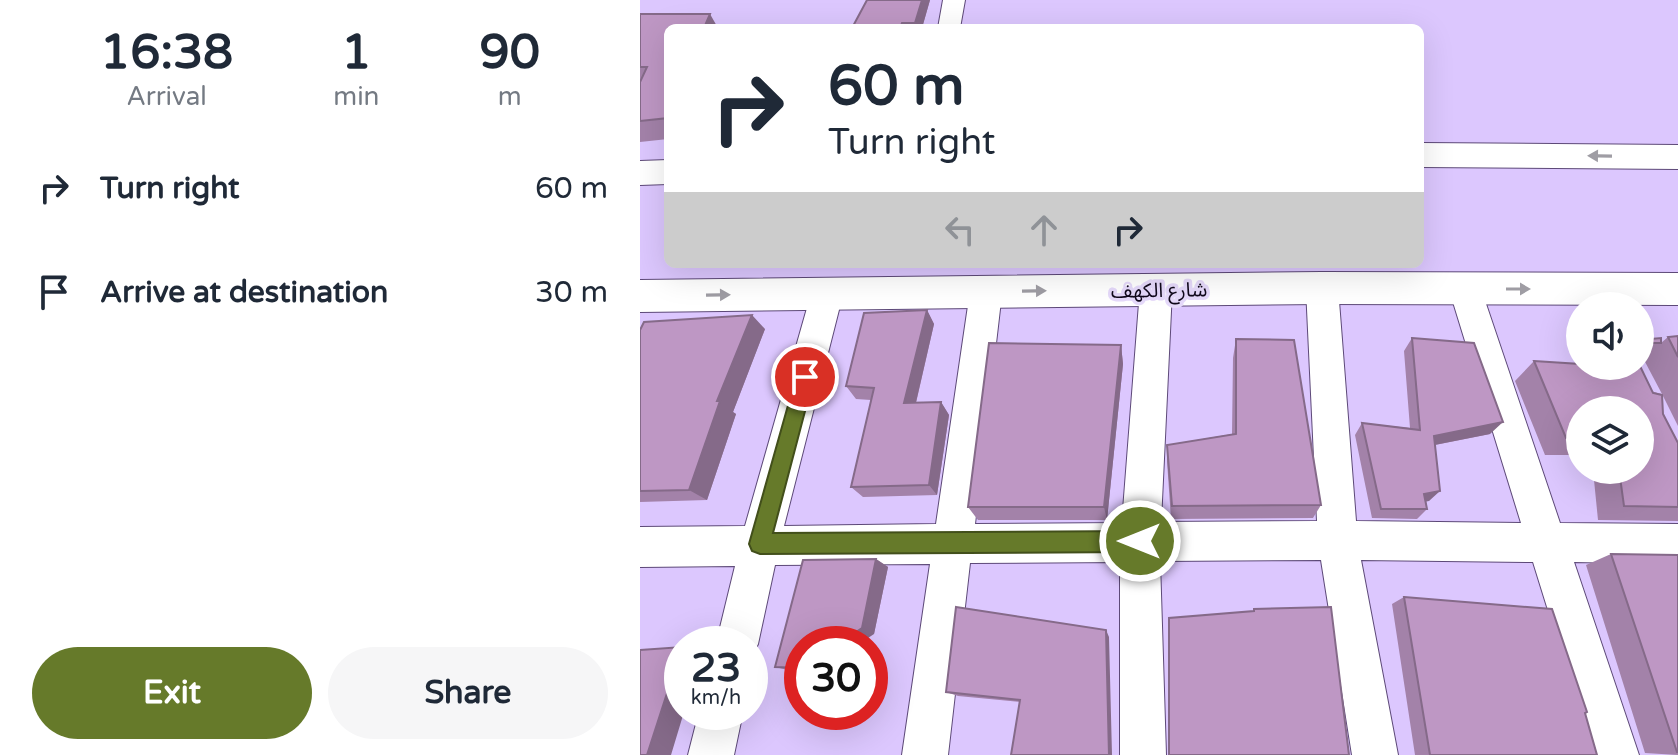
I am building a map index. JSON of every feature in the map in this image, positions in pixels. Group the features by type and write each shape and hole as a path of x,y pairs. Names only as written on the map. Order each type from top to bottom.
{"main road":[{"path":"1424,155 1678,157"},
{"path":"640,173 664,172"},
{"path":"1165,290 1192,280 1204,268"},
{"name":"شارع الكهف","path":"640,296 1165,290 1335,276 1413,289 1566,296"},
{"name":"شارع الكهف","path":"1650,292 1678,289"}],"street":[{"path":"950,24 954,0"},
{"path":"1335,276 1338,540 1375,755"},
{"path":"1465,289 1616,755"},
{"path":"1143,755 1140,541 1165,290"},
{"path":"925,755 986,292"},
{"path":"741,626 827,294"},
{"path":"640,547 1338,540 1678,544"},
{"path":"711,755 717,730"}],"building":[{"path":"867,0 922,0 915,23 854,24"},
{"path":"640,14 710,14 706,24 664,24 664,118 640,121 640,82 647,67 640,67"},
{"path":"927,310 904,403 941,402 929,485 851,487 874,388 846,386 864,313"},
{"path":"752,315 717,401 720,401 689,490 640,491 640,330 644,322"},
{"path":"1678,336 1678,357 1668,337"},
{"path":"1412,338 1474,343 1503,422 1434,436 1440,491 1424,494 1427,509 1381,509 1362,423 1420,430"},
{"path":"1236,339 1294,340 1321,505 1172,506 1167,445 1236,434"},
{"path":"989,343 1121,345 1104,507 968,507"},
{"path":"1534,361 1566,363 1566,380 1647,380 1653,393 1662,395 1663,414 1678,443 1678,507 1624,506 1621,484 1654,484 1654,396 1566,396 1566,438"},
{"path":"1611,554 1678,555 1678,752 1677,752"},
{"path":"876,559 862,626 786,626 803,560"},
{"path":"1404,597 1552,609 1587,712 1597,755 1430,755"},
{"path":"956,607 1106,630 1109,755 1011,755 1020,700 946,692"},
{"path":"1331,607 1349,755 1169,755 1169,618 1254,609"},
{"path":"784,633 784,667 775,667"},
{"path":"664,648 664,703 647,755 640,755 640,650"}],"route":[{"path":"805,377 760,544 1140,541"}]}
